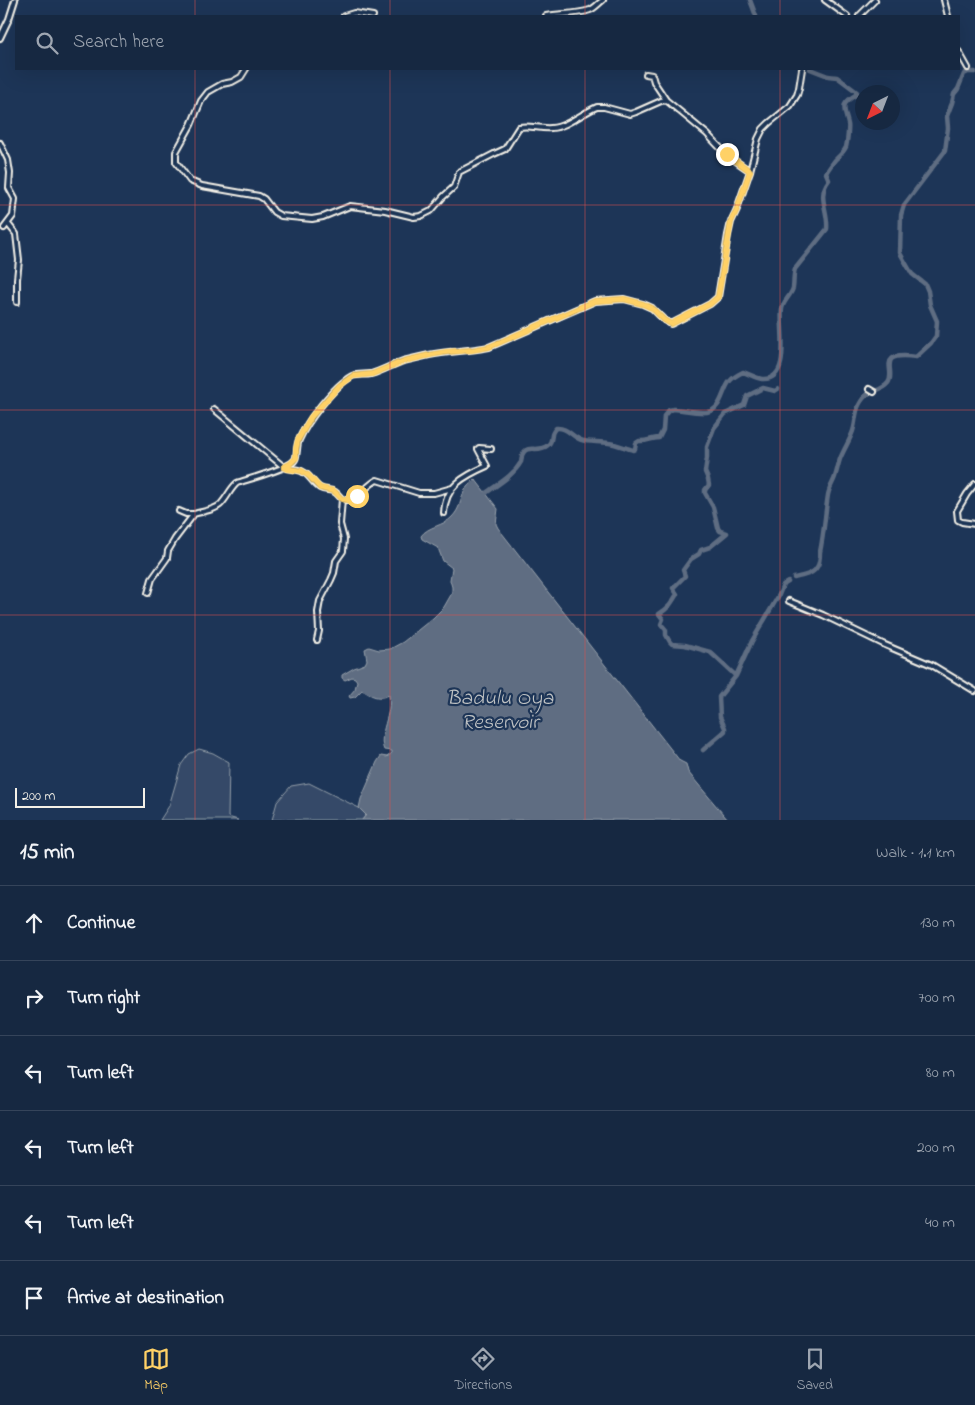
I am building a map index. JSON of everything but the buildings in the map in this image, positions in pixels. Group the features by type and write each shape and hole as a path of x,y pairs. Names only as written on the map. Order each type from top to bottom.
{"street":[{"path":"0,38 15,0"},
{"path":"551,15 576,13 592,9 603,0"},
{"path":"825,0 847,15"},
{"path":"860,15 875,0"},
{"path":"944,0 948,15"},
{"path":"347,15 354,13 367,15"},
{"path":"960,54 968,68"},
{"path":"246,70 242,77 222,84 208,92 201,101 176,152 176,162 190,181 196,184 259,196 264,199 274,212 281,216 312,219 323,217 350,206 421,216 431,212 454,188 459,172 505,149 519,128 526,126 550,128 560,126 597,107 630,114 666,100"},
{"path":"179,511 194,514 213,509 219,506 237,483 290,464 296,458 298,440 311,417 339,386 353,376 372,374 404,361 430,355 489,347 595,301 624,299 643,304 652,308 671,324 710,304 718,297 731,222 750,171 758,139 769,123 790,106 797,96 802,70"},
{"path":"646,74 652,75 654,82 666,100 707,134 727,154 750,171"},
{"path":"0,143 8,160 10,173 9,188 15,199 13,216 4,228"},
{"path":"8,224 16,234 19,260 17,302"},
{"path":"214,410 284,467 302,471 320,488 334,491 342,499 355,498 376,480 419,493 434,493 452,488"},
{"path":"444,513 448,494 452,488 471,474 487,466 478,449 490,449"},
{"path":"975,484 957,511 958,520 975,524"},
{"path":"318,640 319,607 334,573 336,561 343,551 344,539 340,524 342,499"},
{"path":"148,593 152,579 166,558 168,550 194,514"},
{"path":"789,601 932,665 975,691"}],"shaded area":[{"path":"199,749 213,753 229,762 228,817 238,820 160,820 169,806 181,765 189,754"},
{"path":"309,783 359,808 366,815 362,820 272,820 277,802 291,786"}],"water":[{"name":"Badulu Oya Reservoir","path":"475,479 498,509 496,524 498,528 680,761 686,764 688,772 728,820 362,820 366,815 359,808 361,799 377,762 381,756 387,757 392,753 392,751 384,750 382,744 390,702 389,695 375,697 362,690 355,697 350,698 349,696 355,689 357,681 352,677 345,680 342,678 342,675 365,664 367,660 365,649 369,647 379,650 390,649 403,642 444,607 452,593 450,580 452,568 443,561 438,548 422,539 421,536 428,530 449,520 455,514 465,490"}],"waterway":[{"path":"750,0 756,15"},
{"path":"486,493 514,471 521,462 522,454 526,450 545,447 549,444 552,433 556,428 566,430 584,441 606,442 633,450 639,441 659,438 663,430 664,416 669,410 707,412 716,408 727,385 733,378 743,372 762,379 772,377 778,371 782,352 782,309 793,288 795,269 827,229 823,198 823,192 829,180 826,173 846,147 848,126 844,107 847,101 857,94 857,92 837,77 828,76 813,70"},
{"path":"794,578 813,572 819,564 829,492 840,459 853,431 857,411 862,399 888,383 891,360 895,357 903,356 916,357 936,336 937,321 930,305 925,284 912,274 900,253 901,215 904,205 945,151 948,128 947,116 954,94 964,74 975,72"},
{"path":"736,676 710,652 685,645 672,644 661,624 663,619 659,614 670,606 677,594 673,588 685,576 683,570 691,559 727,533 720,531 718,528 713,507 705,493 709,485 705,472 707,447 714,428 725,414 744,405 747,396 763,388 775,391 778,389"},
{"path":"703,750 725,731 720,717 719,697 736,676 752,641 783,585 788,582"}],"route":[{"path":"357,496 353,499 342,499 334,491 320,488 302,471 284,467 296,458 298,440 311,417 339,386 353,376 372,374 404,361 430,355 489,347 583,308 595,301 624,299 643,304 652,308 671,324 710,304 718,297 731,222 750,171 727,154"}]}
